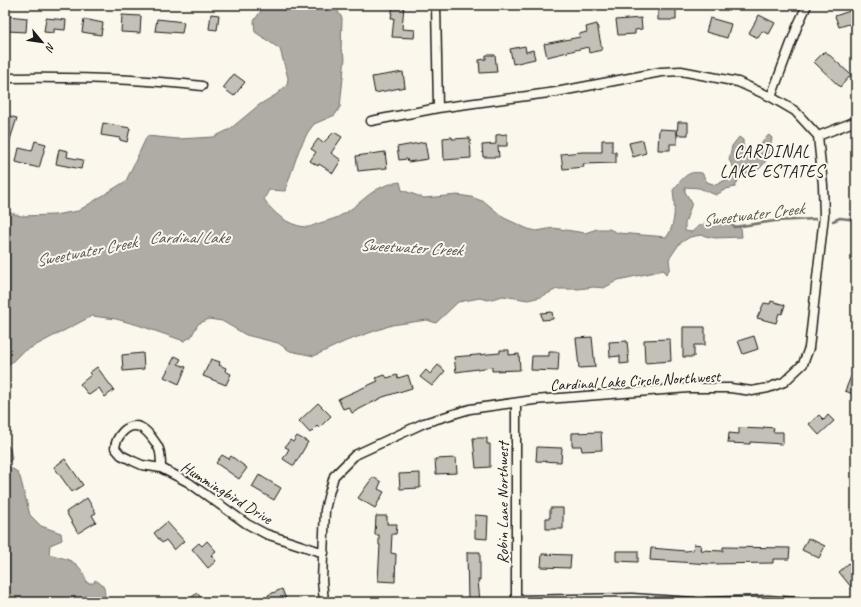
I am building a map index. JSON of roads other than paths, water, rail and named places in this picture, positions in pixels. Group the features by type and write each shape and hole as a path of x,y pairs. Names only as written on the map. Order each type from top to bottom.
{"street":[{"path":"436,5 438,108"},
{"path":"771,97 797,27 808,5"},
{"path":"371,121 438,108 556,92 661,72 680,70 738,82 771,97 795,111 818,136 856,121"},
{"path":"5,78 69,76 164,81 202,86"},
{"name":"Cardinal Lake Circle Northwest","path":"324,602 322,580 325,510 334,476 355,455 424,423 470,409 516,404 534,400 689,388 730,388 752,390 768,388 784,382 803,364 809,348 824,216 823,186 818,136"},
{"name":"Robin Lane Northwest","path":"516,404 516,601"},
{"name":"Hummingbird Drive","path":"162,468 159,449 152,438 141,427 134,426 124,430 116,439 115,448 121,455 142,465 162,468 188,482 247,524 266,534 324,553"},
{"path":"516,601 632,598 694,602"},
{"path":"706,602 768,600 797,602"}],"water":[{"name":"Cardinal Lake","path":"265,5 334,5 342,18 341,49 345,58 340,107 335,115 314,124 308,132 299,150 285,191 269,190 264,199 281,218 292,224 307,227 339,217 376,190 390,184 400,182 402,190 424,198 458,195 471,197 485,202 504,218 528,229 537,231 553,228 585,233 597,229 609,229 618,233 667,237 673,220 673,190 685,176 697,172 702,173 707,182 716,185 729,178 735,170 729,160 732,146 739,137 743,140 745,151 754,157 762,142 769,135 772,138 771,145 764,164 755,171 741,174 735,187 726,189 716,195 699,188 685,187 685,192 692,203 685,223 685,231 692,232 702,225 715,222 741,228 742,237 715,238 701,235 690,237 680,243 669,259 670,268 666,275 664,270 618,280 604,288 594,287 557,289 541,297 528,300 503,296 488,300 480,298 458,302 436,323 427,320 392,325 346,341 314,356 290,351 278,343 246,335 222,321 209,319 198,324 191,337 184,341 116,319 92,316 21,353 5,369 5,211 21,216 54,215 78,211 126,181 147,136 178,139 214,137 230,129 259,105 277,94 287,85 288,78 280,49 255,32 254,21"},
{"path":"5,443 10,448 12,459 6,465 16,471 20,477 30,515 41,526 61,533 62,540 50,545 49,554 68,560 77,565 84,575 87,583 94,583 95,580 99,582 104,589 106,602 5,602"}],"waterway":[{"name":"Sweetwater Creek","path":"833,221 840,218 856,220"},
{"name":"Sweetwater Creek","path":"734,227 775,221 815,219"}],"district":[{"name":"CARDINAL LAKE ESTATES","path":"772,161"}]}
